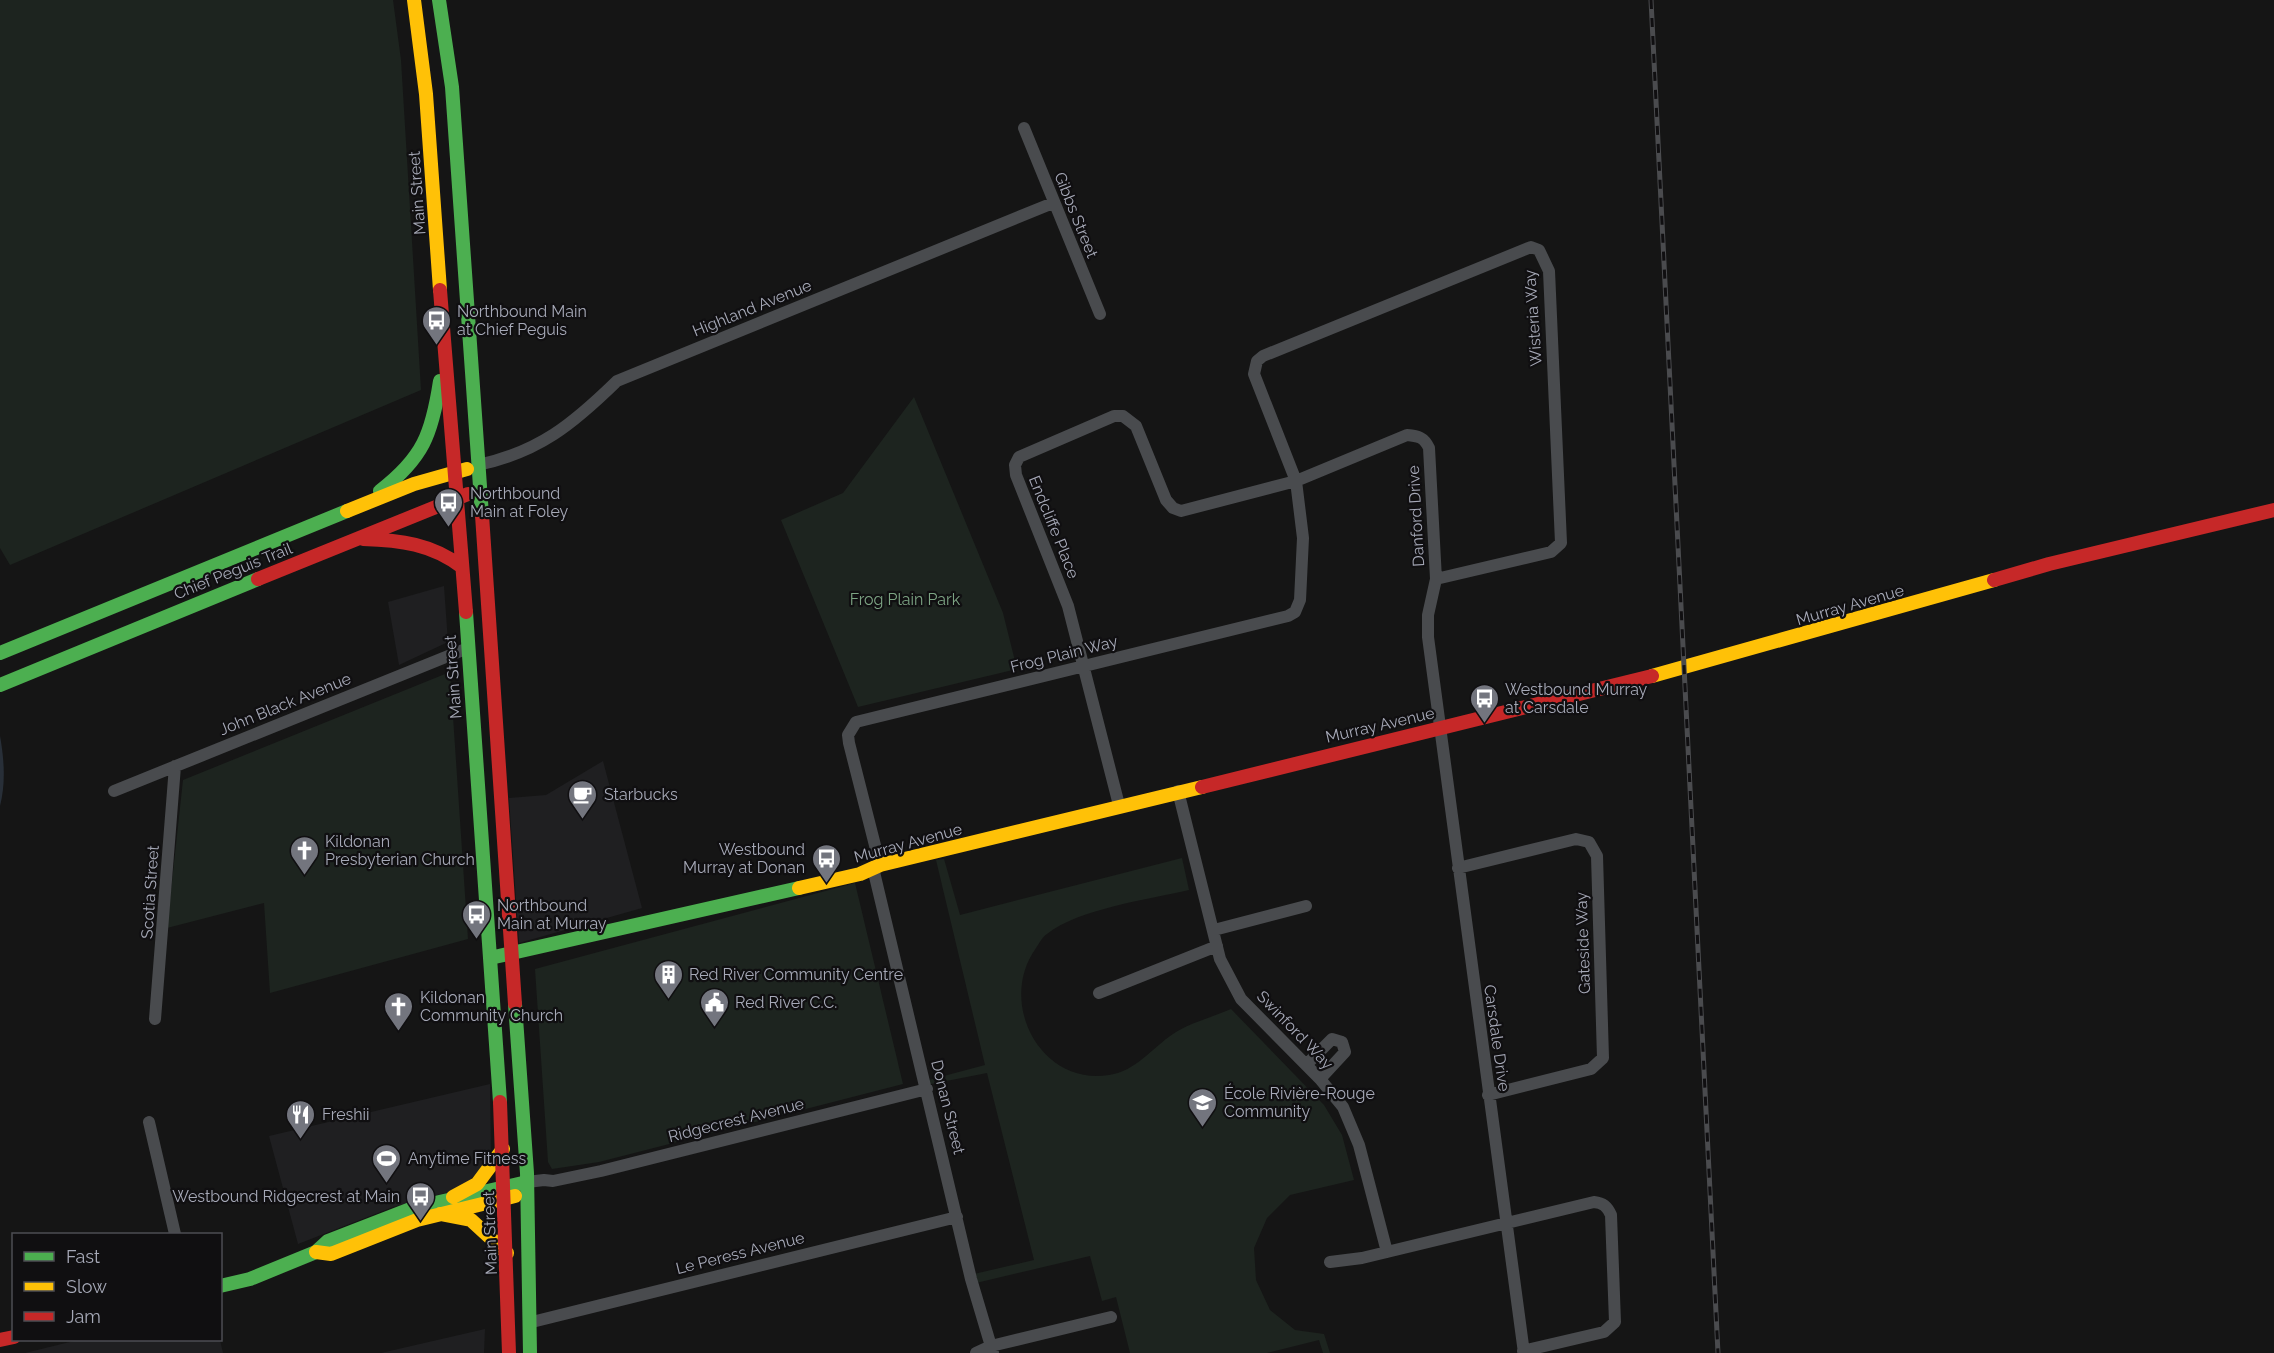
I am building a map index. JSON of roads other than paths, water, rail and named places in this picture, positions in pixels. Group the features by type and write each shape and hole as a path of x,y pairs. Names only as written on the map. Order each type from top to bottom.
{"main road":[{"name":"Main Street","path":"414,0 426,94 458,498 503,1149 509,1353"},
{"path":"439,0 452,87 512,954 527,1187 532,1322 530,1353"},
{"path":"356,507 394,481 425,445 438,408 445,351"},
{"name":"Chief Peguis Trail","path":"0,653 414,484 478,465"},
{"name":"Chief Peguis Trail","path":"0,685 480,490"},
{"name":"Murray Avenue","path":"490,958 860,874 876,867 1119,805 1648,678 1655,674 1830,628 2049,564 2274,510"},
{"path":"355,539 395,539 422,544 446,553 462,567"},
{"path":"453,1197 477,1184 503,1149"},
{"name":"Ridgecrest Avenue","path":"316,1252 331,1254 417,1220 527,1187"},
{"name":"Ridgecrest Avenue","path":"222,1286 250,1279 316,1252 328,1241 377,1220 453,1197 505,1192"},
{"path":"440,1214 459,1215 474,1220 507,1253"}],"street":[{"name":"Gibbs Street","path":"1024,128 1100,314"},
{"name":"Highland Avenue","path":"478,465 514,457 536,447 590,406 617,381 1053,203"},
{"name":"Wisteria Way","path":"1296,481 1254,374 1257,361 1263,356 1524,249 1539,250 1549,271 1561,543 1551,552 1436,579"},
{"name":"Endcliffe Place","path":"1119,805 1068,606 1016,476 1015,465 1019,457 1114,416 1123,417 1136,426 1166,500 1173,508 1188,509 1296,481"},
{"name":"Danford Drive","path":"1296,481 1407,435 1418,436 1425,440 1429,448 1436,579 1428,615 1428,637 1438,728"},
{"name":"Frog Plain Way","path":"876,867 849,743 848,735 856,722 1288,616 1295,612 1300,600 1303,538 1296,481"},
{"name":"John Black Avenue","path":"114,791 468,648"},
{"name":"Carsdale Drive","path":"1438,728 1523,1352"},
{"name":"Scotia Street","path":"155,1019 163,943 175,766"},
{"name":"Swinford Way","path":"1178,791 1217,946 1228,975 1241,999 1320,1079 1343,1107 1353,1124 1386,1252"},
{"name":"Gateside Way","path":"1458,868 1576,839 1589,842 1597,856 1603,1058 1591,1069 1488,1095"},
{"name":"Donan Street","path":"876,867 957,1217 992,1350"},
{"path":"1214,930 1306,906"},
{"path":"1099,993 1217,946"},
{"path":"1306,1065 1332,1039 1342,1042 1346,1052 1320,1079"},
{"name":"Ridgecrest Avenue","path":"527,1187 545,1188 553,1181 927,1089"},
{"path":"148,1122 175,1233"},
{"path":"1330,1262 1386,1252 1594,1202 1608,1208 1611,1215 1615,1322 1604,1332 1523,1352"},
{"name":"Le Peress Avenue","path":"532,1322 957,1217"},
{"path":"976,1353 1111,1317"}],"railway":[{"path":"1651,0 1718,1353"}],"place":[{"name":"Northbound Main at Chief Peguis","path":"436,346"},
{"name":"Northbound Main at Foley","path":"449,528"},
{"name":"Westbound Murray at Carsdale","path":"1484,724"},
{"name":"Starbucks","path":"583,820"},
{"name":"Kildonan Presbyterian Church","path":"304,876"},
{"name":"Westbound Murray at Donan","path":"826,884"},
{"name":"Northbound Main at Murray","path":"476,940"},
{"name":"Red River Community Centre","path":"668,1000"},
{"name":"Red River C.C.","path":"714,1028"},
{"name":"Kildonan Community Church","path":"399,1032"},
{"name":"École Rivière-Rouge Community","path":"1203,1128"},
{"name":"Freshii","path":"301,1140"},
{"name":"Anytime Fitness","path":"387,1184"},
{"name":"Westbound Ridgecrest at Main","path":"421,1222"}],"park label":[{"name":"Frog Plain Park","path":"905,599"}]}
